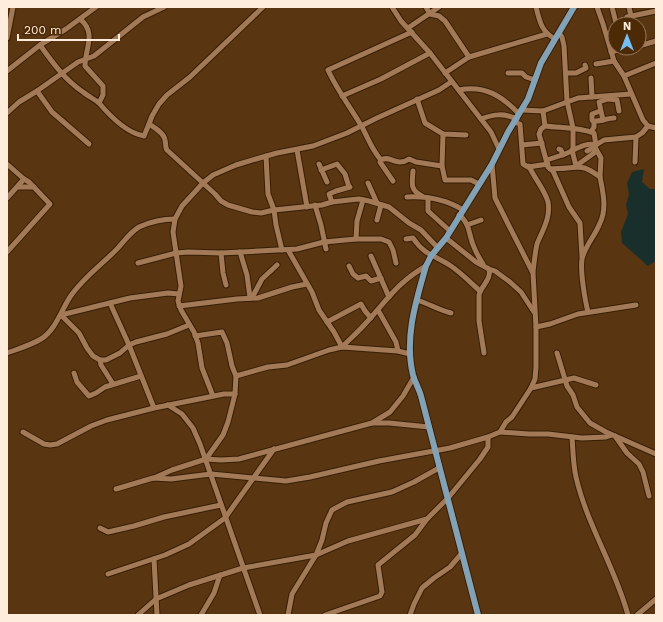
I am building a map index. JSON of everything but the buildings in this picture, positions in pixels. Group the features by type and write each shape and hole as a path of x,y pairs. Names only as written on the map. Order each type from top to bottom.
{"main road":[{"path":"478,615 421,396 414,377 410,354 410,330 426,266 431,256 446,238 492,164 532,90 541,63 574,7"}],"street":[{"path":"7,38 13,7"},
{"path":"7,71 40,45 66,29 96,7"},
{"path":"7,113 19,102 37,91 62,72 85,58 94,56 143,17 164,7"},
{"path":"40,45 52,63 82,92 99,103 124,127 136,134 144,136 152,116 159,104 167,95 190,77 263,7"},
{"path":"392,7 401,21 430,53 491,132 499,149"},
{"path":"426,7 430,14 439,16 445,21 469,57"},
{"path":"393,181 380,162 381,160 373,150 362,126 342,96 328,70 410,30 439,7"},
{"path":"536,7 542,27 547,34 555,39"},
{"path":"597,7 607,38"},
{"path":"629,7 629,17 656,11"},
{"path":"80,19 85,23 90,36 85,58 85,66 103,86 103,95 99,103"},
{"path":"559,33 562,37 564,46 567,101 573,128 573,150 577,165"},
{"path":"445,73 469,57 547,34"},
{"path":"342,96 375,82 430,53"},
{"path":"612,56 624,76 643,120 648,126 656,128"},
{"path":"596,64 614,61"},
{"path":"624,76 656,63"},
{"path":"566,73 576,73 586,68 586,65"},
{"path":"508,73 522,73 526,77 535,80"},
{"path":"591,78 592,97"},
{"path":"212,396 202,368 195,336 178,302 181,286 173,232 175,219 182,206 203,183 213,175 236,165 266,156 313,146 347,133 439,90 452,82"},
{"path":"459,90 472,88 485,90 504,101 518,116 523,164 529,166 548,165 566,168 577,165 588,158 596,147 604,140 636,137 648,126"},
{"path":"37,91 52,112 89,144"},
{"path":"481,119 498,114 518,116 543,111 578,98 631,94"},
{"path":"417,99 425,123 442,134 466,136"},
{"path":"603,120 600,111 600,102 613,99 617,100 619,103 619,111"},
{"path":"543,111 545,126"},
{"path":"591,132 594,127 592,114 600,111"},
{"path":"594,122 614,118"},
{"path":"149,124 163,135 165,140 165,148 228,205 261,213 274,210 322,205 332,202 363,200 389,208 421,230 438,248"},
{"path":"582,259 589,241 600,224 603,214 603,197 600,177 601,158 596,147 596,137 594,133 573,128 545,126 539,131 548,165 553,171 569,207 580,223 582,280 588,312"},
{"path":"442,134 442,166 445,180 471,180 479,184"},
{"path":"635,162 636,137"},
{"path":"522,145 542,143"},
{"path":"548,165 573,150 591,144 596,147"},
{"path":"587,151 596,147"},
{"path":"559,149 563,155"},
{"path":"297,150 307,206"},
{"path":"266,156 268,194 274,210 282,250"},
{"path":"381,160 384,158 389,158 393,161 399,162 409,159 416,162 442,166"},
{"path":"7,164 34,187 50,204 7,252"},
{"path":"319,164 327,182"},
{"path":"321,170 337,164 345,174 350,187 329,194 332,202"},
{"path":"492,164 495,198 533,273"},
{"path":"577,165 591,170 600,177"},
{"path":"500,432 531,388 536,373 536,327 533,273 535,254 541,234 546,226 548,202 529,166"},
{"path":"413,171 412,186 415,192 427,198"},
{"path":"7,198 24,179"},
{"path":"368,183 379,204 377,220"},
{"path":"18,187 34,187"},
{"path":"407,197 427,198 445,202 461,213 467,225 474,248 484,265"},
{"path":"427,198 428,211 450,231"},
{"path":"356,239 357,222 363,200"},
{"path":"315,205 326,249"},
{"path":"8,352 42,339 61,315 69,297 139,227 154,222 175,219"},
{"path":"467,225 480,220"},
{"path":"406,239 413,238 417,245 431,256 452,267 480,291"},
{"path":"446,238 476,262 495,271 520,292 533,310 535,318"},
{"path":"138,263 176,253 221,253 288,250 324,242 356,239 381,240 389,242 393,250 396,263"},
{"path":"288,250 342,347"},
{"path":"240,252 247,275 250,298"},
{"path":"221,253 226,285"},
{"path":"371,256 388,297"},
{"path":"250,298 254,294 262,279 277,265"},
{"path":"349,266 353,274 358,278 366,276 371,281 381,278"},
{"path":"342,347 371,318 388,297 406,279 426,266"},
{"path":"484,353 479,321 480,291 488,278 490,273 489,269"},
{"path":"180,306 268,296 292,287 307,284"},
{"path":"61,315 130,298 168,293 179,294"},
{"path":"417,300 430,304 436,309 451,313"},
{"path":"110,303 129,344 154,408"},
{"path":"327,322 361,304 371,318"},
{"path":"536,327 588,312 636,305"},
{"path":"378,310 396,342 398,351"},
{"path":"61,315 79,333 93,356 100,360 106,360 115,356 129,344 168,334 189,325"},
{"path":"195,336 222,332 227,343 232,366 236,376 228,422 223,434 206,459"},
{"path":"236,376 268,367 287,365 342,347 398,351 410,354"},
{"path":"557,353 564,380 573,395 577,407 584,417 590,423 599,428 656,454"},
{"path":"100,360 101,365 113,384"},
{"path":"74,373 77,382 89,396 113,384 141,376"},
{"path":"372,423 390,412 403,396 414,377"},
{"path":"531,388 574,378 596,385"},
{"path":"23,432 50,446 57,444 90,426 107,420 168,405 224,394 234,394"},
{"path":"168,405 182,414 193,428 206,459 260,615"},
{"path":"116,489 153,478 206,459 239,459 372,423 429,427"},
{"path":"153,478 171,479 211,474 286,481 379,461 435,451 488,438 500,432 548,434 572,437 599,437 613,435"},
{"path":"613,435 627,453 639,464 643,472 649,496"},
{"path":"572,437 576,476 581,496 628,615"},
{"path":"325,615 380,596 382,592 378,566 415,535 448,498 488,447 488,438"},
{"path":"108,574 154,559 189,544 226,518 274,449"},
{"path":"288,615 292,594 316,555 322,540 326,523 332,510 347,502 392,492 439,468"},
{"path":"100,528 108,532 164,517 221,505"},
{"path":"138,615 156,599 189,585 243,568 316,555 348,541 427,520"},
{"path":"410,615 422,588 450,566 462,553"},
{"path":"154,559 157,615"},
{"path":"201,615 214,593 220,575"},
{"path":"637,615 656,599"}],"water":[{"path":"644,169 642,182 650,189 656,189 656,261 648,266 622,243 621,232 628,214 626,205 629,194 627,183 632,172"}]}
